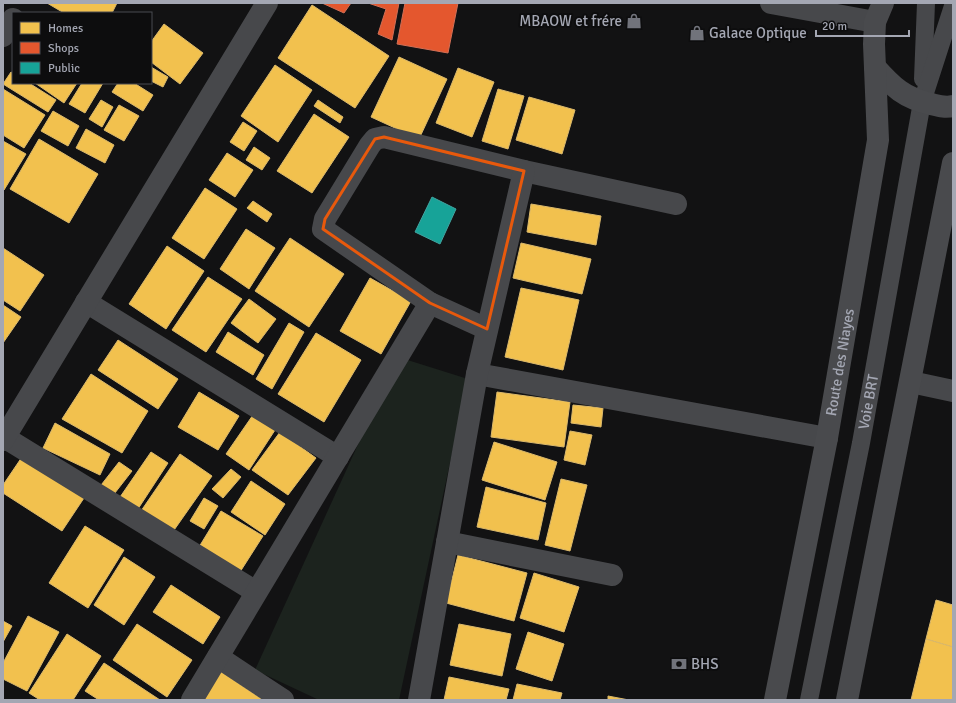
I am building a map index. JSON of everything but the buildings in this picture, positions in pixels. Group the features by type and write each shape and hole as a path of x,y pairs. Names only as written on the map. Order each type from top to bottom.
{"main road":[{"name":"Route des Niayes","path":"775,700 827,438 878,140 874,44 879,13"},
{"path":"876,67 896,89 907,97 946,108 953,106"},
{"path":"847,700 911,382 953,163"}],"street":[{"path":"18,12 23,3"},
{"path":"256,592 4,439 267,3"},
{"path":"771,3 879,13"},
{"path":"3,36 12,21"},
{"path":"487,329 430,303 323,229 325,219 375,139 384,138 524,171 676,204"},
{"path":"419,700 476,374 524,171"},
{"path":"86,302 338,457"},
{"path":"192,700 430,303"},
{"path":"476,374 827,438"},
{"path":"911,382 953,391"},
{"path":"447,542 612,575"},
{"path":"218,657 283,700"}],"lane":[{"name":"Voie BRT","path":"922,102 926,3"},
{"name":"Voie BRT","path":"809,700 861,443 922,102 953,6"}],"highlighted area":[{"path":"384,137 524,171 487,329 430,303 323,229 325,219 375,139"}],"shaded area":[{"path":"398,357 468,379 399,700 319,700 255,670"}],"place":[{"name":"MBAOW et frére","path":"634,21"},
{"name":"Galace Optique","path":"697,33"},
{"name":"BHS","path":"679,664"}]}
